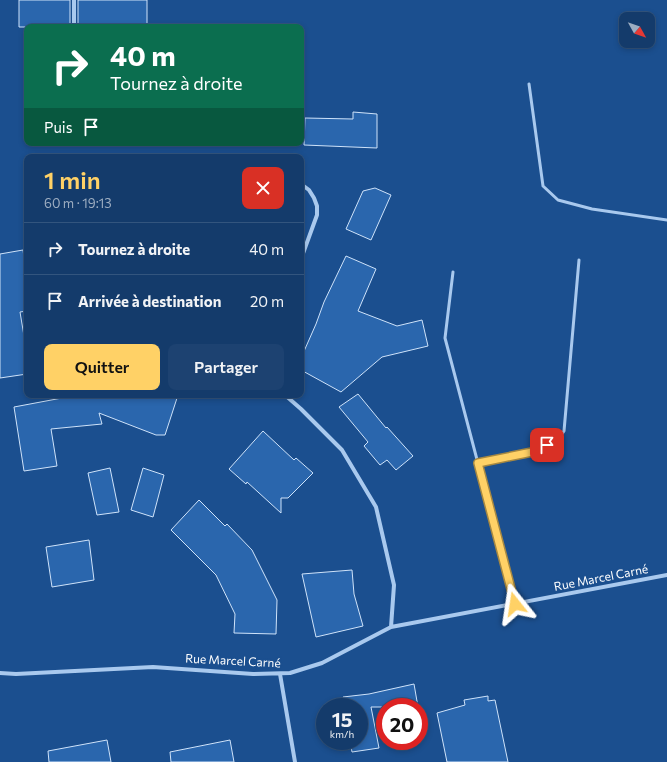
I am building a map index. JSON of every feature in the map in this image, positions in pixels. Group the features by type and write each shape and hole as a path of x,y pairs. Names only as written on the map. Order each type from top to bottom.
{"street":[{"path":"74,0 74,24"},
{"path":"304,186 309,190 314,198 317,206 317,214 304,251"},
{"path":"288,398 342,450 376,507 394,585 392,627"},
{"name":"Rue Marcel Carné","path":"0,673 16,674 153,667 253,674 290,673 322,663 392,627 667,575"},
{"path":"280,674 295,762"}],"lane":[{"path":"530,84 543,186 558,200 592,209 667,220"},
{"path":"478,463 537,451 558,440 564,431 579,260"},
{"path":"453,272 445,338 515,604"}],"building":[{"path":"19,0 70,0 70,24 24,24 24,27 19,27"},
{"path":"78,0 147,0 147,24 78,24"},
{"path":"353,112 377,114 377,148 304,145 305,118 353,119"},
{"path":"375,188 391,195 371,240 346,229 363,191"},
{"path":"23,250 24,311 20,312 24,336 24,374 0,378 0,254"},
{"path":"346,256 376,269 358,311 397,326 422,320 428,346 382,357 341,392 304,372 304,351 324,302"},
{"path":"358,394 386,428 387,427 413,456 396,470 387,460 380,465 364,446 368,442 339,407"},
{"path":"62,398 177,398 165,435 156,435 99,413 102,424 51,429 57,466 24,471 14,407"},
{"path":"263,431 294,460 296,458 313,473 288,498 281,498 281,513 247,482 246,484 229,469"},
{"path":"110,468 119,512 97,515 88,473"},
{"path":"143,468 164,475 153,517 131,510"},
{"path":"199,500 225,526 227,524 252,550 277,600 276,634 234,633 235,614 216,575 171,530"},
{"path":"89,540 94,580 52,587 46,547"},
{"path":"352,570 354,594 363,626 316,637 302,574"},
{"path":"414,684 416,698 376,698 376,707 371,707 376,733 376,748 368,750 368,698 343,697 369,694"},
{"path":"488,696 488,701 495,700 508,762 447,762 437,713 465,705 464,700"},
{"path":"107,740 111,762 49,762 48,751"},
{"path":"230,740 234,762 171,762 170,752"},
{"path":"352,750 366,750 352,752"}],"route":[{"path":"515,604 478,463 537,451 547,445"}]}
